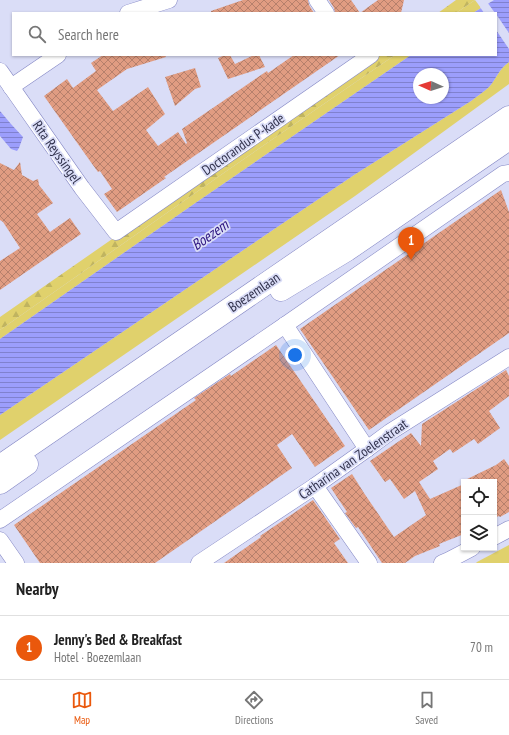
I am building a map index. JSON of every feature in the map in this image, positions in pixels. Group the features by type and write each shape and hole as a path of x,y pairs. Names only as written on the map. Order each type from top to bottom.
{"main road":[{"name":"Boezemlaan","path":"0,466 509,117"},
{"name":"Boezemlaan","path":"0,484 225,324 347,250 509,139"}],"street":[{"path":"131,12 169,0"},
{"path":"317,0 325,12"},
{"path":"11,87 57,56"},
{"name":"Doctorandus P-kade","path":"116,232 362,57"},
{"name":"Rita Reyssingel","path":"0,71 82,188 116,232"},
{"path":"0,520 503,174 509,173"},
{"path":"285,325 367,449"},
{"name":"Catharina van Zoelenstraat","path":"199,563 315,486 390,432 509,356"},
{"path":"315,486 369,563"},
{"path":"497,535 509,529"},
{"path":"0,540 16,563"},
{"path":"442,563 466,551"}],"green space":[{"path":"456,0 475,0 457,12 439,12"},
{"path":"475,0 481,8 475,12 457,12"},
{"path":"376,56 394,56 0,330 0,317"},
{"path":"394,56 410,56 0,339 0,330"},
{"path":"509,62 509,84 355,196 0,440 0,415 354,175 471,101 489,87 502,68"},
{"path":"509,545 509,563 476,563 477,562"}],"water":[{"name":"Boezem","path":"494,0 509,0 509,62 502,68 487,89 471,101 354,175 0,415 0,339 410,56 497,56 497,12 475,12"},
{"path":"0,111 23,137 17,151 11,149 0,136"}],"pier":[{"path":"487,2 494,12 483,12 480,7"},
{"path":"497,15 509,33 509,49 497,31"}],"building":[{"path":"243,0 308,0 313,12 211,12"},
{"path":"329,0 351,0 359,12 335,12"},
{"path":"378,0 404,0 401,12 361,12"},
{"path":"102,56 166,56 127,69 97,90 113,111 148,87 165,114 146,130 158,146 178,132 186,144 187,143 182,129 267,71 268,73 293,56 339,56 164,177 166,178 117,212 104,194 112,189 100,171 98,172 44,96 67,79 73,88 96,71 91,63"},
{"path":"223,56 231,56 235,64 252,56 260,56 265,67 228,79 218,58"},
{"path":"195,68 201,87 195,89 175,106 165,77"},
{"path":"20,162 22,175 33,181 38,179 39,185 53,203 37,214 50,232 70,218 81,234 0,290 0,261 20,248 3,222 0,220 0,163 14,170"},
{"path":"501,190 509,212 509,333 369,430 300,329"},
{"path":"276,345 345,446 315,467 292,434 277,445 292,468 155,563 40,563 14,525 196,400 194,398 230,374 231,376"},
{"path":"506,370 509,376 509,396 489,411 500,428 478,444 474,439 453,453 450,449 433,461 438,469 419,482 430,499 461,485 461,535 439,544 440,546 415,556 405,563 382,563 358,527 356,528 345,513 347,512 331,488 352,474 394,537 426,515 415,491 404,499 390,479 385,482 370,461 411,433 421,446 422,424"},
{"path":"504,459 509,466 509,512 500,517 497,517 497,479 467,479 496,465"},
{"path":"313,500 340,539 334,543 348,563 224,563 261,537 260,536"}],"place":[{"name":"Jenny's Bed & Breakfast","path":"411,260"}]}
